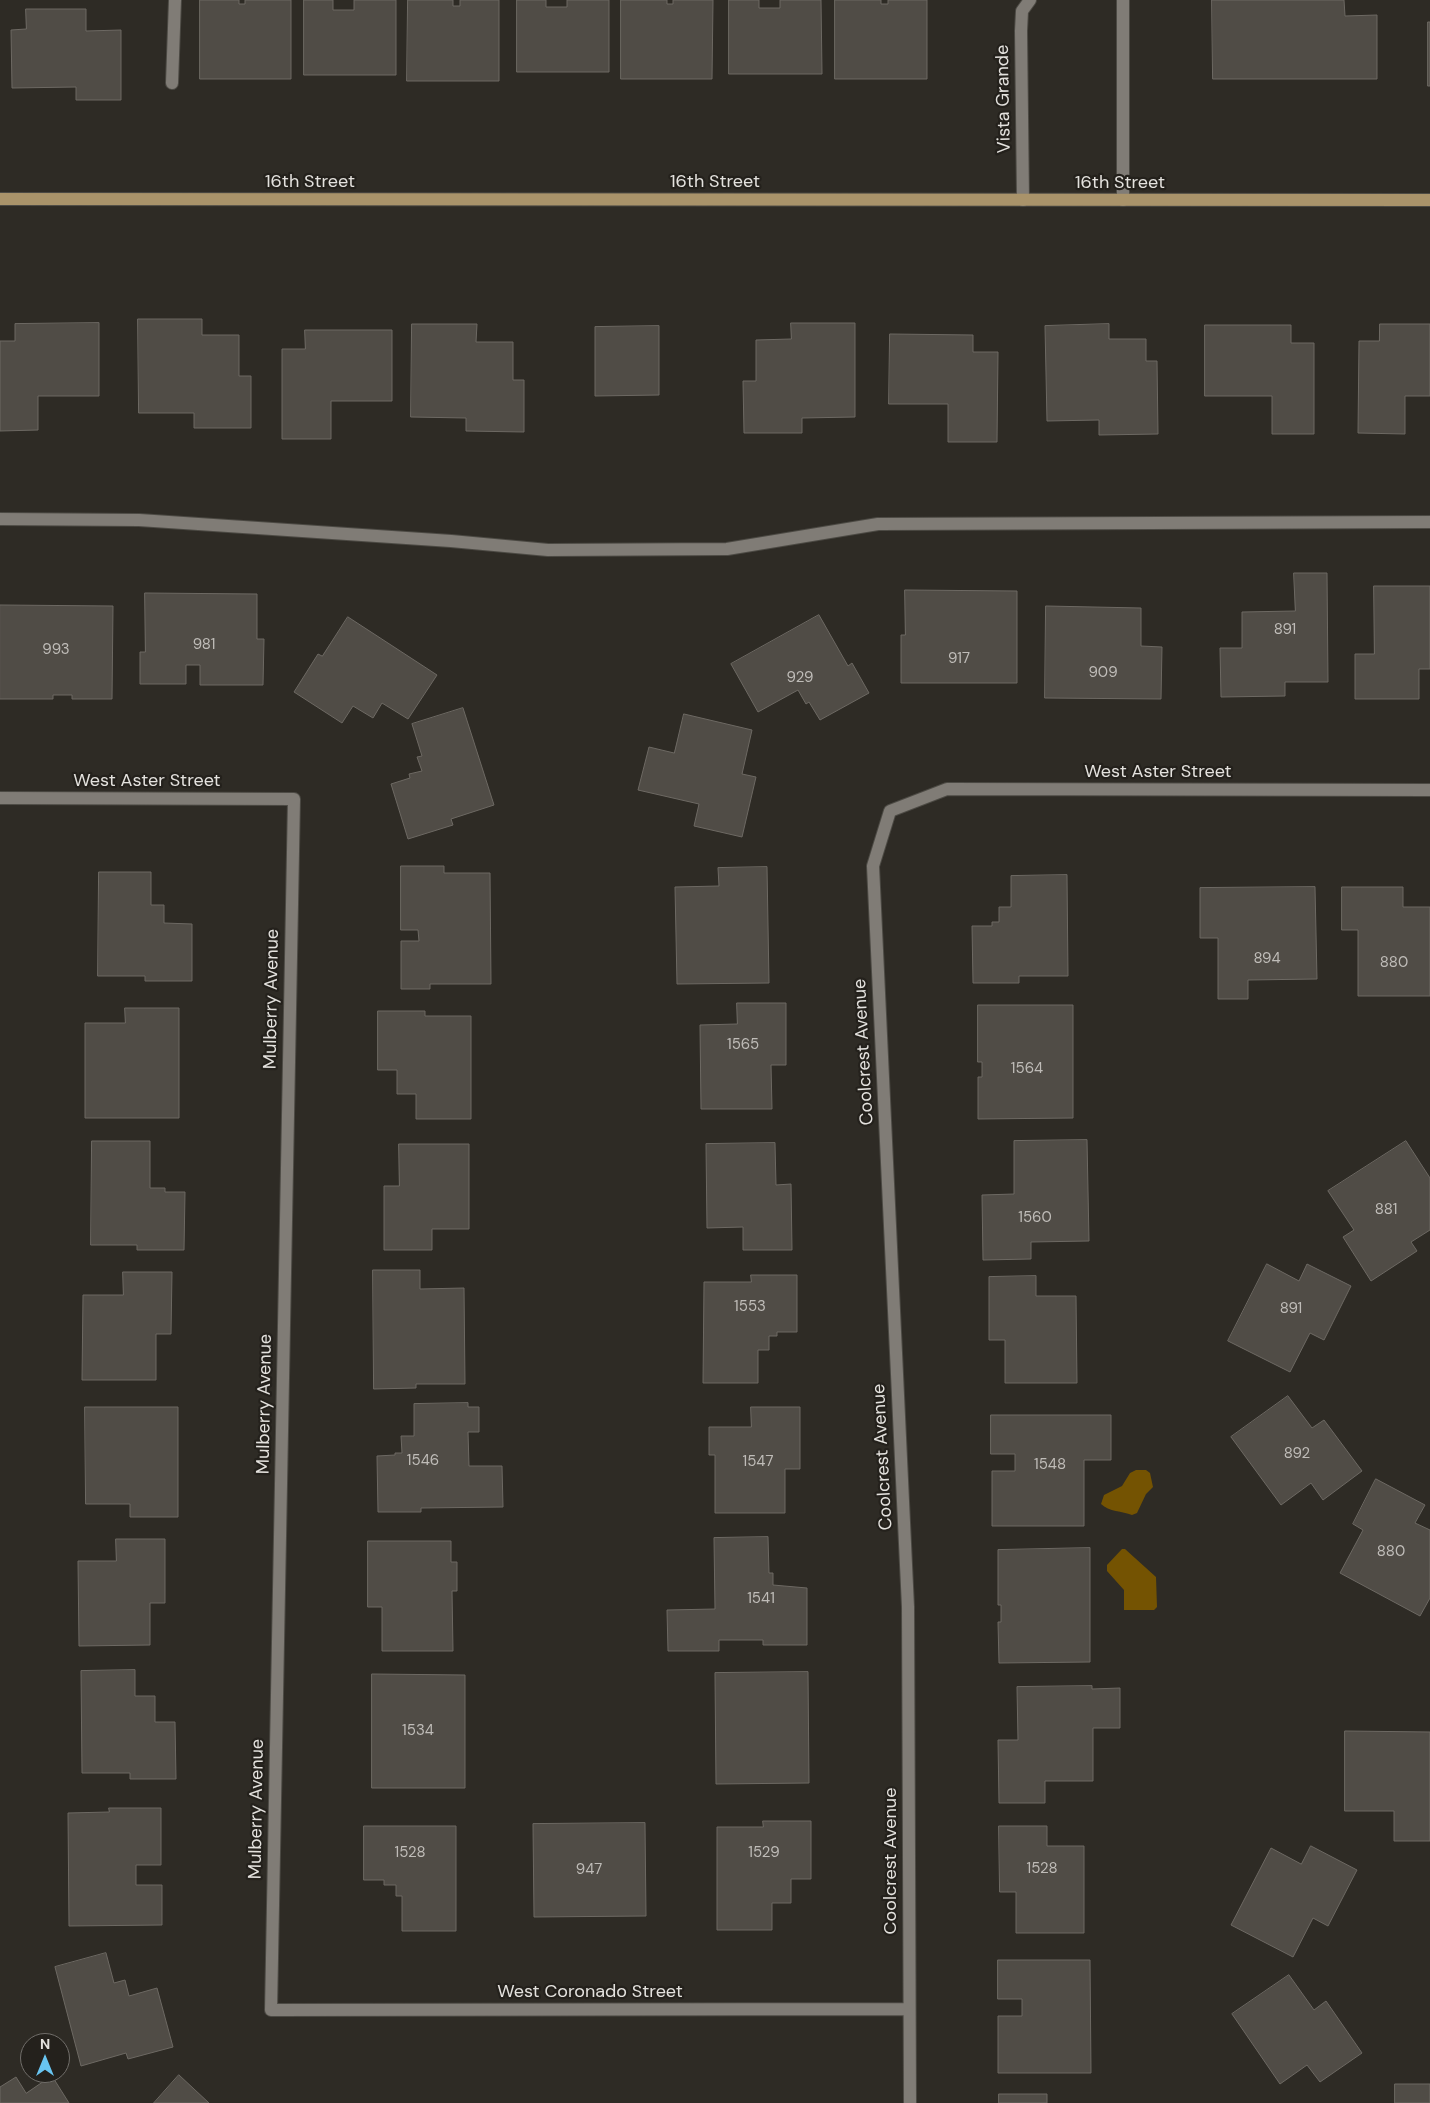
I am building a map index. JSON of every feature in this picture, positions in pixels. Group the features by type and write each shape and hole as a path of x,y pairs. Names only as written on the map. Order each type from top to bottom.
{"main road":[{"name":"16th Street","path":"0,199 1430,200"}],"street":[{"path":"172,83 175,0"},
{"name":"Vista Grande","path":"1023,200 1021,31 1022,12 1030,0"},
{"path":"1122,0 1123,200"},
{"path":"0,519 139,520 451,541 548,550 727,549 878,524 1430,522"},
{"name":"West Aster Street","path":"890,811 947,789 1430,790"},
{"name":"West Aster Street","path":"0,798 294,799"},
{"name":"Mulberry Avenue","path":"271,2010 294,799"},
{"name":"Coolcrest Avenue","path":"890,811 873,866 908,1607 908,2009 910,2103"},
{"name":"West Coronado Street","path":"271,2010 908,2009"}],"shaded area":[{"path":"1136,1470 1146,1470 1150,1473 1153,1487 1146,1494 1137,1513 1132,1515 1104,1507 1101,1504 1104,1495 1122,1486 1130,1473"},
{"path":"1122,1549 1125,1549 1156,1577 1157,1607 1154,1610 1124,1610 1124,1590 1107,1571 1107,1565"}],"building":[{"path":"200,0 239,0 239,4 245,4 245,0 291,0 291,79 200,79"},
{"path":"304,0 333,0 333,10 354,10 354,0 396,0 396,75 304,75"},
{"path":"408,0 453,0 453,6 460,6 460,0 499,0 499,81 407,81"},
{"path":"517,0 546,0 546,7 567,7 567,0 609,0 609,72 517,72"},
{"path":"621,0 667,0 667,4 673,4 673,0 713,0 712,79 621,79"},
{"path":"729,0 759,0 759,8 780,8 780,0 821,0 822,74 729,74"},
{"path":"835,0 881,0 881,4 888,4 888,0 927,0 927,79 835,79"},
{"path":"1212,0 1344,0 1345,16 1377,15 1377,79 1213,79"},
{"path":"26,9 86,9 86,31 121,30 121,100 76,100 76,87 12,88 11,30 26,29"},
{"path":"1428,22 1430,22 1430,86 1428,86"},
{"path":"138,319 202,319 202,335 239,335 239,376 251,376 251,428 194,428 194,413 139,413"},
{"path":"99,323 99,396 38,396 38,430 0,431 0,341 15,341 15,324"},
{"path":"791,323 855,323 855,417 802,418 802,433 744,433 743,381 756,381 756,340 791,339"},
{"path":"412,324 477,324 476,342 513,342 513,380 524,380 524,432 466,431 466,418 411,417"},
{"path":"1109,324 1109,339 1146,339 1146,361 1157,361 1158,434 1099,435 1099,420 1047,421 1045,326"},
{"path":"1380,324 1430,324 1430,396 1405,396 1405,434 1358,433 1359,341 1379,341"},
{"path":"1205,325 1291,325 1291,343 1314,343 1314,434 1272,434 1272,396 1205,396"},
{"path":"659,326 659,395 595,396 595,327"},
{"path":"305,330 392,330 392,401 331,401 331,439 282,439 282,349 305,349"},
{"path":"890,334 973,335 973,352 998,352 997,442 948,442 948,404 889,404"},
{"path":"1294,573 1327,573 1328,682 1285,682 1285,696 1221,697 1220,648 1242,648 1242,612 1295,611"},
{"path":"1374,586 1430,586 1430,669 1419,669 1419,699 1355,699 1355,654 1374,654"},
{"path":"905,590 1017,591 1017,683 901,683 901,635 905,635"},
{"path":"145,593 257,594 257,639 264,639 263,685 200,685 200,665 186,665 186,684 140,684 140,652 145,652"},
{"path":"0,605 113,606 112,699 72,699 72,695 53,695 53,699 0,699"},
{"path":"1046,606 1141,608 1141,646 1162,647 1161,699 1045,698"},
{"path":"819,615 848,666 852,663 869,693 820,720 809,702 806,704 798,690 758,712 731,664"},
{"path":"348,617 437,675 408,719 382,703 373,718 353,706 342,723 294,692 318,654 322,656"},
{"path":"463,708 494,805 451,819 453,825 408,839 391,784 410,778 409,774 422,771 417,757 422,756 412,724"},
{"path":"684,714 752,730 742,774 756,777 742,837 694,826 699,804 638,790 649,747 674,753"},
{"path":"401,866 444,866 444,873 490,873 491,984 430,984 430,989 401,989 401,941 419,941 418,930 401,930"},
{"path":"767,867 769,983 677,984 675,887 719,886 718,868"},
{"path":"99,872 151,872 151,905 164,905 164,923 192,924 192,981 145,981 145,976 98,976"},
{"path":"1067,875 1068,976 1019,976 1019,983 973,983 972,926 992,926 992,922 999,922 999,907 1011,907 1011,876"},
{"path":"1315,887 1317,979 1248,980 1248,999 1218,999 1218,938 1200,938 1200,888"},
{"path":"1342,887 1403,887 1403,907 1430,907 1430,996 1358,996 1358,930 1342,930"},
{"path":"737,1003 786,1003 786,1065 771,1065 772,1109 701,1109 700,1025 737,1024"},
{"path":"978,1005 1073,1005 1073,1118 978,1119 978,1077 982,1077 982,1062 978,1062"},
{"path":"125,1008 179,1008 179,1118 85,1118 85,1023 125,1023"},
{"path":"378,1011 425,1011 425,1016 471,1016 471,1119 416,1119 416,1094 397,1094 397,1070 378,1070"},
{"path":"1087,1140 1089,1241 1031,1242 1031,1259 983,1260 982,1195 1014,1194 1014,1141"},
{"path":"92,1141 150,1141 150,1188 165,1188 165,1192 185,1192 184,1250 137,1250 137,1245 91,1245"},
{"path":"1406,1141 1430,1178 1430,1230 1411,1242 1417,1251 1371,1281 1343,1237 1354,1230 1328,1191"},
{"path":"775,1143 776,1185 791,1184 792,1250 743,1250 743,1227 707,1228 706,1144"},
{"path":"399,1144 469,1144 469,1229 432,1229 432,1250 384,1250 384,1186 399,1186"},
{"path":"1267,1264 1299,1281 1307,1264 1351,1286 1324,1340 1310,1333 1290,1372 1228,1341"},
{"path":"373,1270 420,1270 420,1289 464,1288 465,1384 416,1384 416,1388 374,1389"},
{"path":"123,1272 172,1272 171,1334 156,1334 156,1380 82,1380 83,1295 123,1295"},
{"path":"751,1275 797,1275 797,1332 777,1332 777,1336 769,1336 769,1350 758,1350 758,1383 703,1383 704,1282 751,1282"},
{"path":"1036,1276 1036,1296 1076,1296 1077,1383 1005,1383 1005,1340 989,1340 989,1277"},
{"path":"1288,1396 1312,1428 1324,1420 1362,1471 1323,1500 1311,1483 1281,1505 1231,1437"},
{"path":"468,1403 468,1407 479,1407 479,1432 468,1432 469,1466 502,1466 503,1507 421,1508 421,1512 378,1512 377,1456 402,1453 401,1436 414,1436 414,1404"},
{"path":"85,1407 178,1407 178,1517 130,1517 130,1504 86,1504"},
{"path":"751,1407 800,1407 800,1469 785,1469 785,1513 715,1513 715,1455 709,1455 709,1427 751,1427"},
{"path":"991,1415 1111,1415 1111,1460 1084,1460 1084,1526 992,1526 992,1471 1015,1471 1015,1454 991,1454"},
{"path":"1376,1479 1425,1505 1415,1523 1430,1530 1430,1598 1420,1616 1340,1573 1363,1530 1353,1524"},
{"path":"768,1537 769,1573 773,1573 773,1585 807,1588 807,1645 763,1645 763,1640 719,1640 719,1651 668,1651 667,1610 715,1609 714,1538"},
{"path":"116,1539 165,1539 165,1603 150,1603 150,1645 79,1646 78,1561 116,1561"},
{"path":"368,1541 451,1541 451,1562 457,1562 457,1591 452,1591 453,1651 382,1651 382,1607 368,1607"},
{"path":"1090,1548 1090,1662 999,1663 998,1622 1001,1622 1001,1605 998,1605 998,1550"},
{"path":"135,1670 135,1696 155,1696 155,1722 175,1722 176,1779 130,1779 130,1773 82,1773 81,1671"},
{"path":"808,1672 809,1783 716,1784 715,1673"},
{"path":"372,1674 465,1675 465,1788 372,1788"},
{"path":"1092,1686 1092,1689 1120,1688 1120,1728 1093,1728 1093,1781 1045,1781 1045,1803 999,1803 998,1740 1018,1740 1017,1687"},
{"path":"1345,1731 1430,1732 1430,1841 1394,1841 1394,1811 1345,1811"},
{"path":"109,1808 161,1808 161,1865 136,1865 136,1885 162,1885 162,1925 69,1926 68,1813 109,1812"},
{"path":"763,1821 811,1821 811,1879 791,1879 791,1903 772,1903 772,1930 717,1930 717,1827 763,1827"},
{"path":"645,1823 646,1916 534,1917 533,1824"},
{"path":"364,1826 456,1826 456,1931 402,1931 402,1896 396,1896 396,1885 384,1885 384,1880 364,1880"},
{"path":"999,1826 1047,1826 1047,1846 1084,1846 1084,1933 1016,1933 1016,1892 1000,1892"},
{"path":"1311,1846 1357,1870 1328,1926 1313,1918 1293,1957 1231,1925 1271,1848 1301,1864"},
{"path":"106,1953 114,1983 125,1980 129,1996 157,1988 173,2047 128,2059 126,2053 81,2066 55,1967"},
{"path":"998,1960 1090,1960 1091,2073 998,2073 998,2016 1022,2016 1022,1999 998,1999"},
{"path":"1289,1975 1314,2010 1326,2001 1362,2053 1320,2082 1307,2065 1280,2084 1232,2014"},
{"path":"179,2075 209,2103 154,2103"},
{"path":"16,2077 26,2093 41,2083 56,2083 69,2103 0,2103 0,2087"},
{"path":"1395,2084 1430,2084 1430,2103 1395,2103"},
{"path":"999,2094 1047,2094 1047,2103 999,2103"}]}
